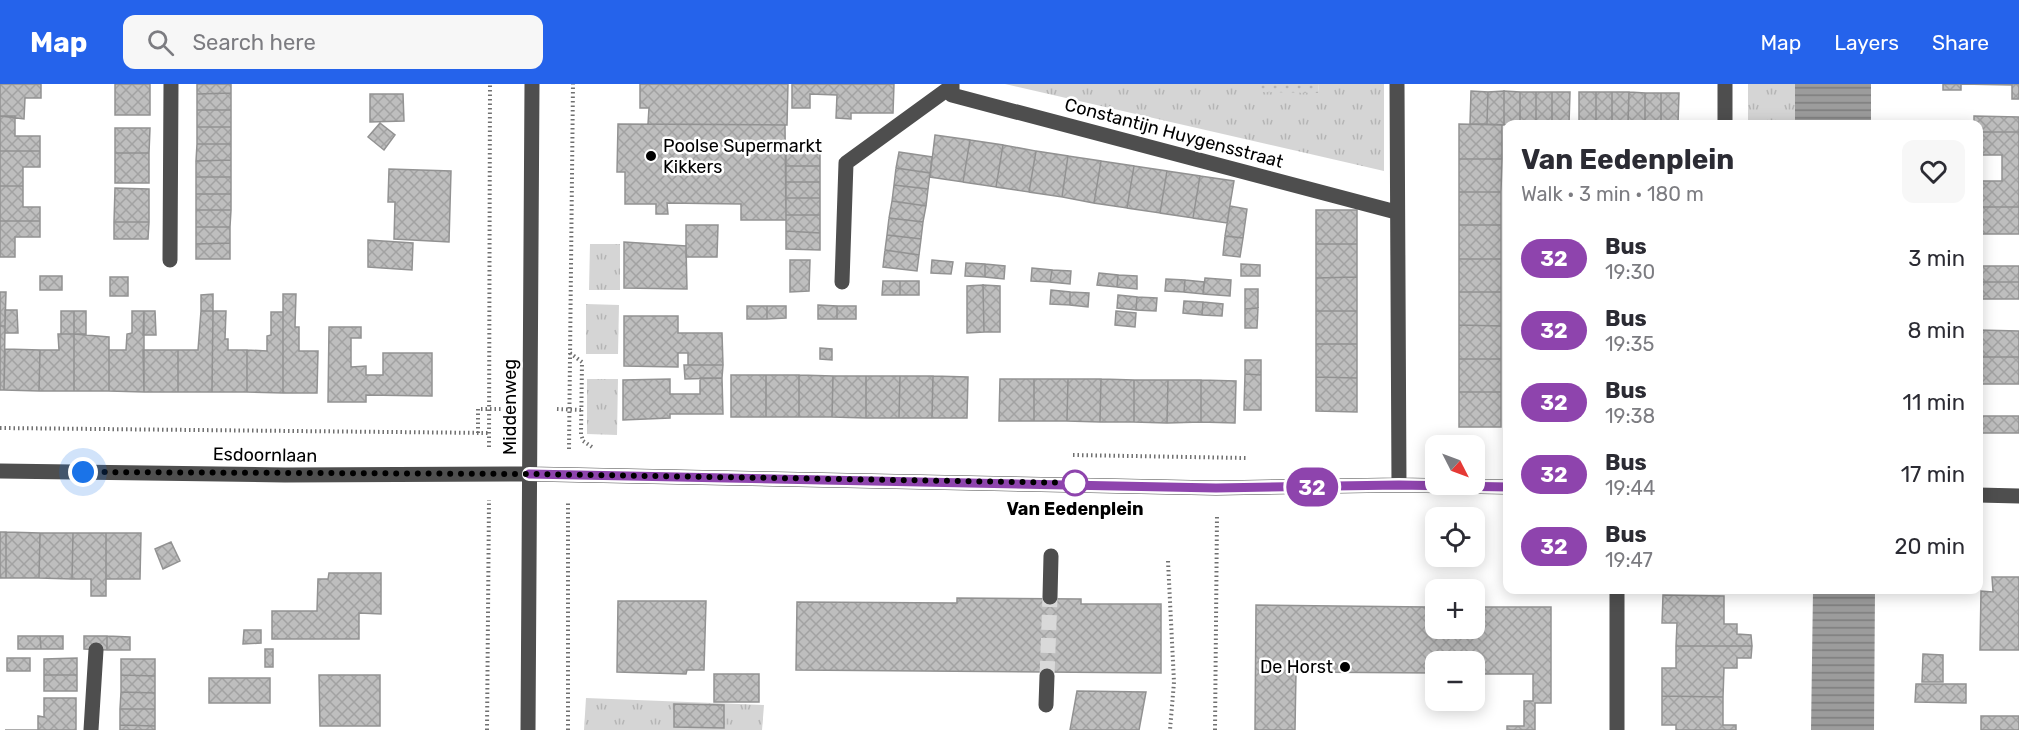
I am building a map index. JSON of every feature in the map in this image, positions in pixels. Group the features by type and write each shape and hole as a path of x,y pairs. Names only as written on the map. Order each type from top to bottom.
{"street":[{"path":"170,260 171,84"},
{"name":"Middenweg","path":"528,730 532,84"},
{"path":"1397,84 1399,485"},
{"path":"1725,84 1725,120"},
{"path":"842,282 846,163 952,85"},
{"name":"Constantijn Huygensstraat","path":"952,85 952,95 1396,212"},
{"name":"Esdoornlaan","path":"0,471 319,475 529,474"},
{"path":"529,474 1216,488 1399,485 1503,487"},
{"path":"1983,495 2019,496"},
{"path":"1050,597 1051,556"},
{"path":"1617,594 1617,730"},
{"path":"91,730 96,650"},
{"path":"1046,705 1047,676"}],"path":[{"name":"Middenweg","path":"489,425 490,84"},
{"path":"569,430 573,84"},
{"path":"570,353 582,362 583,441 595,448"},
{"path":"478,433 478,409 506,409"},
{"path":"557,409 581,410"},
{"path":"0,428 489,433"},
{"path":"1063,455 1255,458"},
{"path":"1215,730 1216,488"},
{"path":"568,515 568,730"},
{"path":"487,730 489,526"},
{"path":"1168,561 1174,682 1170,730"}],"green space":[{"path":"1005,84 1261,84 1261,91 1318,92 1319,84 1384,84 1384,171"},
{"path":"1261,84 1319,84 1318,93 1261,92"},
{"path":"1748,84 1795,84 1795,120 1748,120"},
{"path":"590,244 620,244 620,290 589,290"},
{"path":"586,304 619,305 618,354 586,354"},
{"path":"587,379 618,379 617,435 587,434"},
{"path":"586,698 764,705 762,730 584,730"}],"shaded area":[{"path":"1795,84 1871,84 1871,120 1795,120"},
{"path":"1813,594 1875,594 1874,730 1811,730"}],"building":[{"path":"0,84 41,84 41,98 25,98 24,119 0,116"},
{"path":"115,84 150,84 150,115 115,115"},
{"path":"197,84 231,84 231,93 197,94"},
{"path":"640,84 788,84 787,125 648,124 649,108 640,108"},
{"path":"792,84 894,84 893,113 851,113 851,119 836,118 837,95 810,94 810,108 792,108"},
{"path":"1943,84 1961,84 1961,90 1943,90"},
{"path":"1961,84 2019,84 2019,99 2012,99 2012,85"},
{"path":"1471,91 1488,92 1487,124 1470,124"},
{"path":"1504,91 1520,92 1520,120 1504,120"},
{"path":"1504,91 1503,125 1487,124 1488,92"},
{"path":"1520,92 1536,92 1536,120 1520,120"},
{"path":"1536,92 1552,92 1552,120 1536,120"},
{"path":"1552,92 1570,92 1569,120 1552,120"},
{"path":"1579,92 1596,92 1596,120 1579,120"},
{"path":"1596,92 1612,92 1612,120 1596,120"},
{"path":"1612,92 1629,92 1628,120 1612,120"},
{"path":"1629,92 1645,93 1645,120 1628,120"},
{"path":"231,93 231,110 197,110 197,94"},
{"path":"1645,93 1661,93 1661,120 1645,120"},
{"path":"1661,93 1679,93 1678,120 1661,120"},
{"path":"370,94 403,94 404,121 370,122"},
{"path":"197,110 231,110 231,127 197,127"},
{"path":"0,116 15,116 15,136 40,136 40,151 0,151"},
{"path":"1974,116 2019,117 2019,132 1983,132 1983,120 1974,120"},
{"path":"380,123 395,135 384,150 368,137"},
{"path":"618,124 785,125 786,220 741,220 741,204 667,203 668,214 656,214 656,204 625,204 625,172 617,172"},
{"path":"1459,124 1502,125 1502,159 1459,159"},
{"path":"197,127 231,127 231,144 197,144"},
{"path":"115,128 150,128 149,153 115,153"},
{"path":"1983,132 2019,132 2019,207 1983,207 1983,181 2002,181 2002,155 1983,155"},
{"path":"935,135 970,140 963,182 930,177"},
{"path":"970,140 1003,145 996,187 963,182"},
{"path":"197,144 231,144 231,160 196,161"},
{"path":"1003,145 1036,151 1029,192 996,187"},
{"path":"786,150 820,150 820,166 786,166"},
{"path":"0,151 40,151 40,167 23,167 23,186 0,186"},
{"path":"1036,151 1068,156 1062,197 1029,192"},
{"path":"899,152 932,157 930,173 896,168"},
{"path":"115,153 149,153 149,183 115,183"},
{"path":"1068,156 1101,161 1094,203 1062,197"},
{"path":"1459,159 1502,159 1501,192 1459,192"},
{"path":"231,160 231,177 196,177 196,161"},
{"path":"1101,161 1134,166 1127,208 1094,203"},
{"path":"786,166 820,166 820,182 786,182"},
{"path":"1134,166 1167,171 1160,213 1127,208"},
{"path":"896,168 930,173 928,189 894,185"},
{"path":"389,169 451,171 449,242 394,239 395,202 388,202"},
{"path":"1167,171 1200,176 1193,218 1160,213"},
{"path":"1200,176 1234,181 1227,223 1193,218"},
{"path":"196,177 231,177 231,194 196,194"},
{"path":"786,182 820,182 820,198 786,198"},
{"path":"894,185 928,189 926,206 892,201"},
{"path":"0,186 23,186 23,207 40,207 40,221 0,221"},
{"path":"115,188 149,189 149,222 114,222"},
{"path":"1459,192 1501,192 1501,225 1459,225"},
{"path":"196,194 231,194 231,210 196,210"},
{"path":"786,198 820,198 820,215 786,215"},
{"path":"892,201 926,206 923,222 889,218"},
{"path":"1230,206 1247,209 1243,238 1225,236"},
{"path":"1983,207 2019,207 2019,234 1983,234"},
{"path":"196,210 231,210 230,227 196,227"},
{"path":"1316,210 1357,210 1357,244 1316,244"},
{"path":"786,215 820,215 820,233 786,231"},
{"path":"889,218 923,222 921,239 887,235"},
{"path":"0,221 40,221 40,237 15,237 15,257 0,257"},
{"path":"114,222 149,222 148,239 114,239"},
{"path":"686,225 718,225 717,257 686,257"},
{"path":"1459,225 1501,225 1501,259 1459,259"},
{"path":"196,227 230,227 230,243 196,244"},
{"path":"786,231 820,233 820,250 786,249"},
{"path":"887,235 921,239 919,255 885,250"},
{"path":"1225,236 1243,238 1240,257 1223,255"},
{"path":"368,240 413,243 412,270 368,267"},
{"path":"624,242 686,246 687,289 624,288"},
{"path":"230,243 230,259 196,259 196,244"},
{"path":"1316,244 1357,244 1357,277 1316,278"},
{"path":"885,250 919,255 917,271 883,267"},
{"path":"1459,259 1501,259 1501,292 1459,292"},
{"path":"790,260 810,260 809,291 790,292"},
{"path":"932,260 953,262 951,274 931,273"},
{"path":"966,263 985,264 985,277 965,276"},
{"path":"985,264 1005,266 1004,279 985,277"},
{"path":"1241,264 1260,265 1260,276 1241,276"},
{"path":"1983,266 2019,266 2019,282 1983,282"},
{"path":"1032,268 1052,270 1050,282 1031,281"},
{"path":"1052,270 1071,271 1070,284 1050,282"},
{"path":"1099,273 1118,275 1117,287 1097,285"},
{"path":"1118,275 1137,276 1137,289 1117,287"},
{"path":"40,276 62,276 62,290 40,290"},
{"path":"110,277 128,277 128,296 110,296"},
{"path":"1357,277 1357,311 1316,311 1316,278"},
{"path":"1205,278 1231,280 1230,296 1203,294"},
{"path":"1166,279 1185,280 1184,292 1165,291"},
{"path":"1185,280 1204,282 1203,294 1184,292"},
{"path":"883,281 900,281 900,295 882,295"},
{"path":"900,281 919,281 919,295 900,295"},
{"path":"1983,282 2019,282 2019,299 1983,299"},
{"path":"983,285 984,332 967,333 967,286"},
{"path":"983,285 1000,286 1000,332 984,332"},
{"path":"1245,289 1258,289 1258,308 1245,309"},
{"path":"1051,290 1070,292 1070,305 1050,304"},
{"path":"0,292 6,292 5,326 0,326"},
{"path":"1070,292 1089,293 1088,307 1070,305"},
{"path":"1459,292 1501,292 1501,326 1459,325"},
{"path":"213,294 213,311 201,311 201,295"},
{"path":"283,294 296,294 295,327 299,327 299,351 318,351 317,393 283,393"},
{"path":"1118,295 1137,297 1136,310 1117,308"},
{"path":"1137,297 1157,298 1156,311 1136,310"},
{"path":"1184,301 1203,302 1202,315 1183,313"},
{"path":"1203,302 1223,304 1222,316 1202,315"},
{"path":"818,305 837,306 837,319 818,319"},
{"path":"747,306 767,306 767,319 747,319"},
{"path":"767,306 786,306 786,318 767,319"},
{"path":"837,306 856,306 856,319 837,319"},
{"path":"1258,308 1257,328 1245,328 1245,309"},
{"path":"5,310 17,310 18,333 5,333"},
{"path":"61,311 74,311 74,334 61,334"},
{"path":"74,311 86,311 86,334 74,334"},
{"path":"132,311 144,311 144,392 109,391 109,350 126,350 127,334 132,333"},
{"path":"144,311 155,311 156,335 143,335"},
{"path":"201,311 213,311 212,392 178,392 178,350 198,350"},
{"path":"213,311 226,311 225,339 228,339 228,350 247,350 247,392 212,392"},
{"path":"1116,311 1136,313 1135,327 1115,325"},
{"path":"1316,311 1357,311 1357,344 1316,344"},
{"path":"271,312 283,312 283,393 247,392 247,350 267,351 267,336 271,335"},
{"path":"624,316 678,316 678,333 722,333 723,365 688,365 688,353 678,353 678,367 624,366"},
{"path":"1459,325 1501,326 1501,359 1459,359"},
{"path":"0,326 5,326 4,390 0,390"},
{"path":"329,327 361,327 361,338 351,338 351,367 366,366 366,375 383,375 383,353 432,353 432,396 366,395 366,402 328,402"},
{"path":"1983,330 2019,331 2019,357 1983,357"},
{"path":"58,334 74,334 74,391 39,391 40,350 59,350"},
{"path":"74,334 109,337 109,391 74,391"},
{"path":"1316,344 1357,344 1357,378 1316,377"},
{"path":"820,348 832,349 832,360 820,359"},
{"path":"5,349 40,350 39,391 4,390"},
{"path":"143,350 178,350 178,392 144,392"},
{"path":"1983,357 2019,357 2019,384 1983,384"},
{"path":"1459,359 1501,359 1501,392 1459,392"},
{"path":"1245,360 1261,360 1261,375 1245,374"},
{"path":"684,365 723,365 722,378 685,379"},
{"path":"1245,374 1261,375 1261,410 1244,410"},
{"path":"731,375 766,375 766,417 731,417"},
{"path":"766,375 799,375 799,417 766,417"},
{"path":"799,375 833,376 832,417 799,417"},
{"path":"833,376 866,376 866,418 832,417"},
{"path":"866,376 900,376 899,418 866,418"},
{"path":"900,376 933,376 932,418 899,418"},
{"path":"933,376 968,377 967,418 932,418"},
{"path":"1316,377 1357,378 1357,412 1316,411"},
{"path":"700,378 722,378 723,414 670,414 670,418 623,420 623,380 670,379 670,394 700,394"},
{"path":"1000,379 1034,379 1034,421 999,421"},
{"path":"1034,379 1068,379 1067,421 1034,421"},
{"path":"1068,379 1101,379 1100,422 1067,421"},
{"path":"1101,379 1134,380 1134,422 1100,422"},
{"path":"1134,380 1168,380 1167,423 1134,422"},
{"path":"1168,380 1201,380 1201,422 1167,423"},
{"path":"1201,380 1236,381 1235,423 1201,422"},
{"path":"1459,392 1501,392 1501,427 1459,427"},
{"path":"1983,416 2019,416 2019,433 1983,433"},
{"path":"0,532 6,532 6,578 0,578"},
{"path":"6,532 40,533 39,578 6,578"},
{"path":"40,533 73,533 72,579 39,578"},
{"path":"73,533 106,533 106,596 91,596 91,579 72,579"},
{"path":"106,533 141,533 140,579 106,579"},
{"path":"171,542 180,561 163,569 155,549"},
{"path":"329,573 381,573 381,614 359,613 359,639 272,639 272,611 317,611 318,579 328,579"},
{"path":"1992,577 2019,577 2019,650 1980,650 1981,594 1983,591 1993,592"},
{"path":"1663,595 1724,596 1724,624 1737,624 1737,634 1751,635 1752,646 1676,646 1677,623 1662,623"},
{"path":"957,598 1081,599 1081,604 1161,604 1161,673 796,670 797,602 957,603"},
{"path":"618,601 706,601 704,670 687,670 686,674 617,672"},
{"name":"De Horst","path":"1256,605 1425,607 1425,639 1485,639 1485,607 1551,607 1551,703 1535,703 1535,730 1507,730 1507,726 1524,726 1524,701 1533,701 1533,674 1485,674 1485,651 1425,651 1425,673 1296,672 1295,730 1255,730"},
{"path":"244,630 261,630 261,643 243,644"},
{"path":"18,636 40,636 41,649 18,649"},
{"path":"40,636 63,636 63,649 41,649"},
{"path":"84,636 107,636 107,650 84,649"},
{"path":"107,636 130,637 130,650 107,650"},
{"path":"1676,646 1752,646 1751,658 1737,658 1737,668 1724,668 1723,697 1662,696 1662,668 1676,668"},
{"path":"265,649 273,649 273,667 265,667"},
{"path":"1923,654 1943,655 1943,682 1922,682"},
{"path":"7,658 30,658 30,671 7,671"},
{"path":"77,658 77,675 44,675 44,659"},
{"path":"121,659 155,659 155,676 121,675"},
{"path":"714,674 759,674 759,702 714,702"},
{"path":"44,675 77,675 77,691 44,691"},
{"path":"121,675 155,676 155,693 121,692"},
{"path":"319,675 380,675 380,726 320,726"},
{"path":"209,678 270,678 270,703 209,703"},
{"path":"1916,684 1966,684 1966,703 1915,702"},
{"path":"1077,691 1146,692 1139,730 1070,730"},
{"path":"121,692 155,693 155,709 120,709"},
{"path":"1662,696 1723,697 1723,725 1736,725 1736,730 1676,730 1676,725 1662,725"},
{"path":"44,698 76,698 76,730 38,730 38,716 44,717"},
{"path":"674,704 724,705 724,728 674,727"},
{"path":"120,709 155,709 155,726 120,725"},
{"path":"1981,716 2019,716 2019,730 1981,730"},
{"path":"120,725 155,726 155,730 120,730"}],"tunnel":[{"path":"1047,676 1050,597"}],"bus line":[{"name":"32","path":"529,474 1216,488 1399,485 1503,487"}],"place":[{"name":"Poolse Supermarkt Kikkers","path":"651,156"},
{"name":"Van Eedenplein","path":"1075,483"},
{"name":"De Horst","path":"1345,667"}],"route":[{"path":"83,472 475,476 529,474 1078,483 1075,483"}]}
